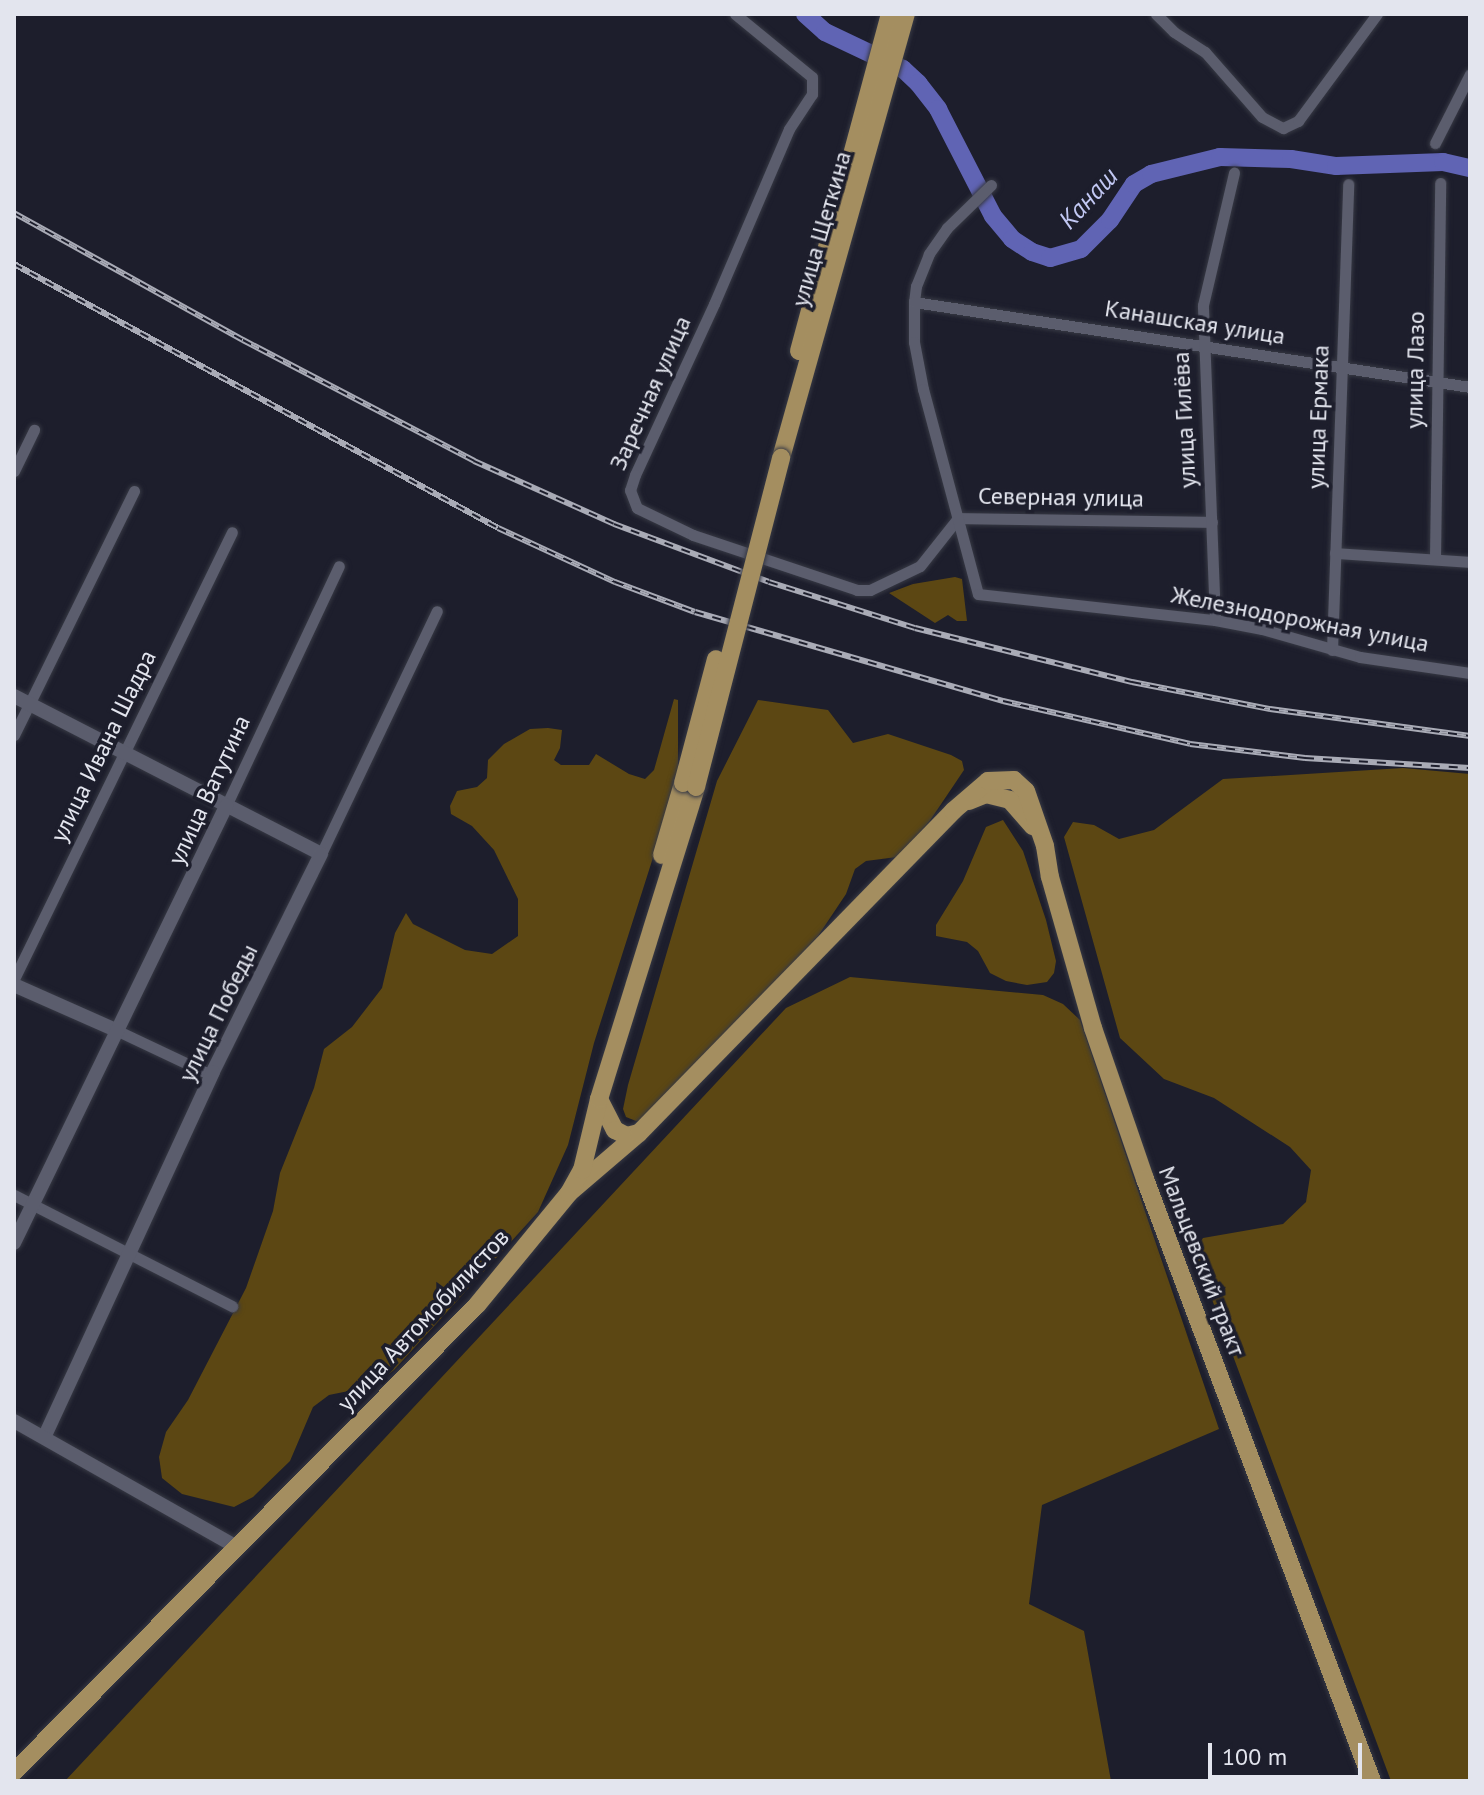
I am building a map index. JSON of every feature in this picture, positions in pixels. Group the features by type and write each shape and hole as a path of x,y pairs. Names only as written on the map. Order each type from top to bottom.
{"main road":[{"name":"улица Щеткина","path":"689,785 775,457 897,19"},
{"name":"улица Автомобилистов","path":"14,1772 477,1305 569,1193 582,1170 599,1099 689,785"},
{"path":"569,1193 591,1099 689,785"},
{"name":"Мальцевский тракт","path":"639,1133 953,811 992,785 1028,810 1045,846 1050,877 1093,1028 1145,1179 1372,1781"},
{"path":"599,1099 615,1130 627,1136 639,1133"},
{"path":"569,1193 639,1133"}],"street":[{"name":"Заречная улица","path":"735,14 812,77 812,94 789,129 741,234 714,304 635,475 630,490 632,500 650,517 693,535 857,590 870,590 920,566 958,518"},
{"path":"1156,14 1174,32 1205,52 1247,103 1271,125 1290,127 1304,113 1377,14"},
{"path":"1435,143 1470,74"},
{"name":"улица Гилёва","path":"1215,620 1202,344 1203,305 1234,173"},
{"name":"улица Лазо","path":"1435,558 1440,183"},
{"name":"улица Ермака","path":"1332,650 1348,184"},
{"path":"958,518 923,389 914,342 914,302 916,286 929,254 947,228 991,185"},
{"name":"Канашская улица","path":"914,302 1470,387"},
{"path":"14,471 34,430"},
{"path":"14,735 134,491"},
{"name":"Северная улица","path":"958,518 1212,522"},
{"name":"Железнодорожная улица","path":"958,518 978,594 1215,620 1262,629 1332,650 1470,673"},
{"name":"улица Ивана Шадра","path":"14,982 232,532"},
{"path":"1335,553 1470,562"},
{"name":"улица Ватутина","path":"14,1243 339,566"},
{"name":"улица Победы","path":"44,1437 211,1075 437,611"},
{"path":"14,696 321,854"},
{"path":"14,982 211,1075"},
{"path":"14,1195 232,1306"},
{"path":"14,1421 237,1547"}],"shaded area":[{"path":"955,577 962,579 967,621 957,621 948,615 935,623 889,593 913,584"},
{"path":"674,699 678,700 678,779 594,1043 568,1145 538,1212 394,1370 373,1386 329,1395 313,1407 290,1461 253,1497 234,1507 182,1494 162,1478 159,1457 166,1432 188,1400 246,1288 273,1211 280,1173 314,1088 324,1049 352,1027 382,988 395,933 406,913 413,924 465,950 492,954 518,936 518,899 494,850 472,826 451,814 450,806 457,791 477,787 487,778 488,760 504,744 530,729 562,730 560,748 554,760 561,765 589,765 596,754 629,774 645,779 654,770"},
{"path":"758,700 828,710 853,743 888,734 951,755 962,761 964,770 929,822 897,857 866,861 855,869 846,894 818,936 645,1119 636,1121 626,1117 623,1109 628,1085 717,781"},
{"path":"1403,768 1470,774 1470,1781 1391,1781 1194,1251 1203,1238 1283,1224 1306,1202 1311,1170 1290,1147 1214,1098 1164,1079 1120,1038 1064,837 1073,822 1094,825 1119,839 1154,830 1223,779"},
{"path":"1003,820 1023,851 1046,920 1056,961 1054,973 1047,982 1027,985 1006,981 990,973 978,951 967,942 936,936 936,925 963,881 986,827"},
{"path":"850,977 1043,995 1063,1004 1080,1020 1219,1429 1042,1505 1029,1604 1084,1631 1111,1781 65,1781 786,1008"}],"waterway":[{"name":"Канаш","path":"805,14 825,32 903,69 918,83 938,109 993,216 1012,239 1032,252 1050,258 1081,249 1110,220 1134,184 1151,174 1220,157 1291,159 1336,166 1443,162 1470,168"}],"railway":[{"path":"14,213 243,340 474,461 614,524 769,582 915,628 1132,682 1270,709 1470,736"},
{"path":"14,264 498,528 615,582 695,612 1003,701 1190,744 1305,758 1470,768"}]}
